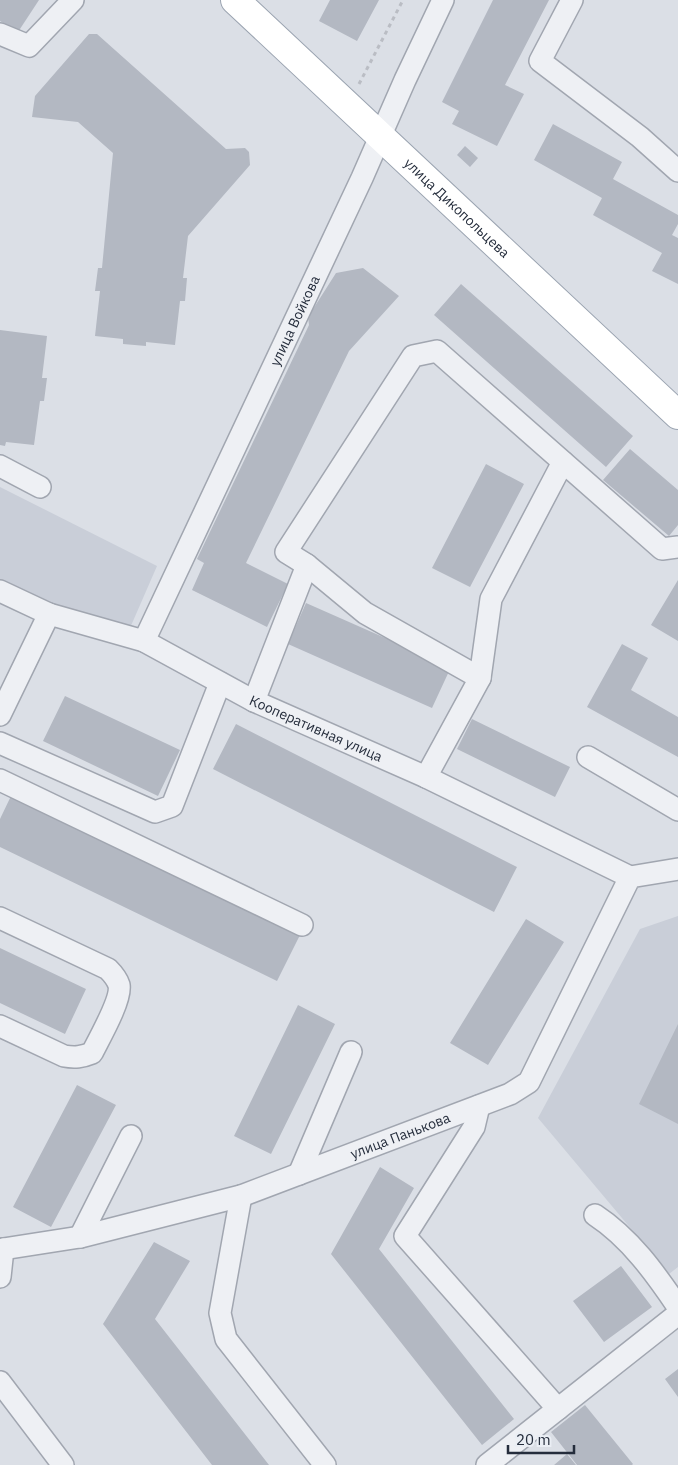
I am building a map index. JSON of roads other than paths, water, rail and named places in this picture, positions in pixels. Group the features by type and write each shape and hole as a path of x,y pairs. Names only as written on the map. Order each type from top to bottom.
{"main road":[{"name":"улица Дикопольцева","path":"235,0 678,416"}],"street":[{"path":"0,34 29,46 73,0"},
{"name":"улица Войкова","path":"144,641 362,178 443,0"},
{"path":"572,0 540,62 640,137 678,171"},
{"path":"480,678 365,612 307,565 286,552 414,356 437,351 662,549 678,546"},
{"path":"426,777 480,678 491,599 563,462"},
{"path":"0,466 40,487"},
{"path":"254,701 307,565"},
{"name":"Кооперативная улица","path":"0,591 49,614 144,641 254,701 426,777 630,877"},
{"path":"0,715 49,614"},
{"path":"0,742 154,812 172,806 220,683"},
{"path":"588,758 678,810"},
{"path":"0,780 302,925"},
{"path":"630,877 678,869"},
{"name":"улица Панькова","path":"2,1250 80,1237 242,1196 510,1094 529,1082 630,877"},
{"path":"0,918 108,969 119,985 118,999 92,1053 82,1057 64,1056 0,1026"},
{"path":"299,1174 351,1052"},
{"path":"479,1106 474,1127 405,1236 558,1409"},
{"path":"80,1237 131,1136"},
{"path":"242,1196 220,1313 226,1340 325,1465"},
{"path":"595,1215 611,1225 654,1272 678,1307"},
{"path":"0,1277 2,1250"},
{"path":"487,1465 678,1314"},
{"path":"0,1382 63,1465"}]}
